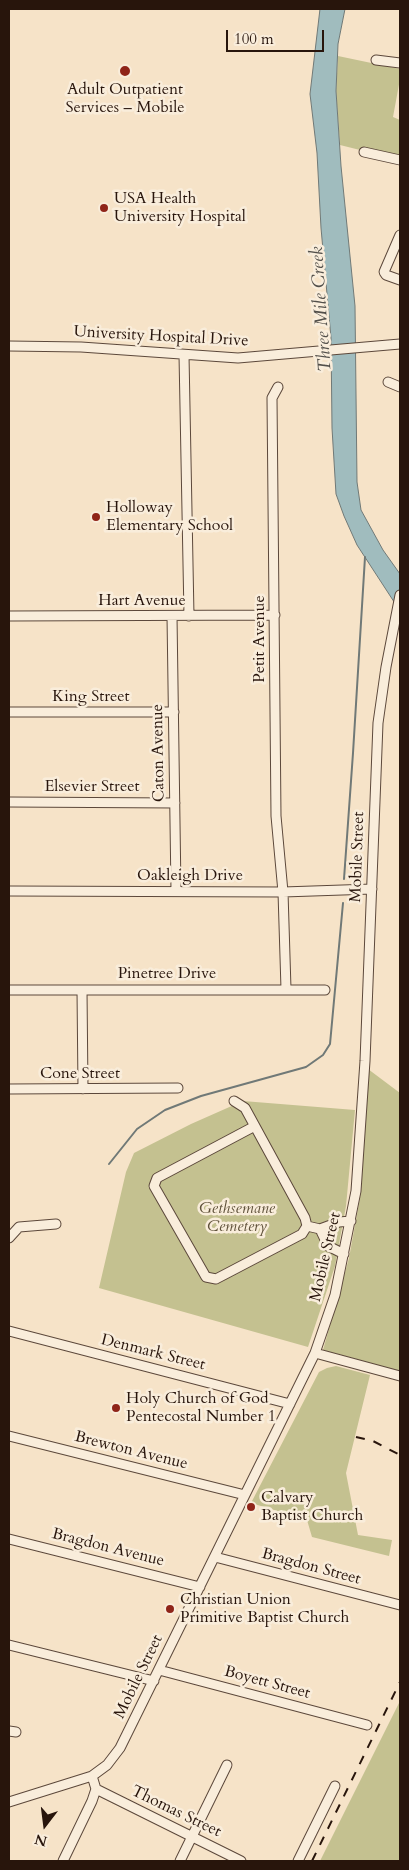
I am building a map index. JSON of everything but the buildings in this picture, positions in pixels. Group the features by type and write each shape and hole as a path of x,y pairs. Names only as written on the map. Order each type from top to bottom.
{"street":[{"path":"376,60 400,63"},
{"path":"364,152 400,160"},
{"path":"400,235 384,272 386,275 400,280"},
{"name":"University Hospital Drive","path":"9,346 64,346 238,358 400,344"},
{"path":"184,355 189,616"},
{"path":"388,382 400,387"},
{"name":"Petit Avenue","path":"278,387 272,398 276,816 283,892 286,989"},
{"name":"Mobile Street","path":"92,1776 107,1765 120,1748 154,1681 315,1352 335,1295 356,1191 364,1070 378,723 386,666 400,595"},
{"name":"Hart Avenue","path":"9,616 275,615"},
{"name":"Caton Avenue","path":"172,616 176,891"},
{"name":"King Street","path":"9,712 174,712"},
{"name":"Elsevier Street","path":"9,802 175,803"},
{"name":"Oakleigh Drive","path":"9,891 283,892 372,889"},
{"name":"Pinetree Drive","path":"9,990 325,990"},
{"path":"82,990 83,1089"},
{"name":"Cone Street","path":"9,1089 178,1088"},
{"path":"234,1102 246,1108 305,1218 307,1226 302,1234 216,1279 206,1277 154,1186 157,1178 255,1126"},
{"path":"307,1226 320,1229 339,1222 351,1221"},
{"path":"9,1238 18,1227 56,1224"},
{"path":"320,1229 328,1246 344,1254"},
{"name":"Denmark Street","path":"9,1331 290,1404"},
{"path":"315,1352 400,1376"},
{"name":"Brewton Avenue","path":"9,1436 245,1495"},
{"name":"Bragdon Avenue","path":"9,1539 200,1587"},
{"name":"Bragdon Street","path":"215,1557 400,1605"},
{"path":"9,1644 154,1681"},
{"name":"Boyett Street","path":"159,1670 367,1725"},
{"path":"180,1861 227,1765"},
{"path":"9,1802 92,1776 96,1790 63,1861"},
{"path":"298,1861 335,1786"},
{"name":"Thomas Street","path":"96,1790 242,1861"}],"green space":[{"path":"338,56 400,69 393,117 400,120 400,160 340,145 336,91"},
{"path":"368,1069 400,1093 400,1371 323,1350 349,1258 361,1192"},
{"name":"Gethsemane Cemetery","path":"243,1101 355,1110 346,1206 335,1266 308,1347 99,1288 126,1172 134,1153 191,1124"},
{"path":"336,1366 370,1375 346,1473 358,1535 392,1540 389,1556 312,1537 307,1520 251,1503 319,1372"},
{"path":"400,1701 400,1861 320,1861"}],"water":[{"path":"320,9 345,9 338,44 336,91 341,166 355,306 357,482 361,510 383,550 400,574 400,611 357,545 336,494 332,428 331,338 321,228 317,153 310,94"}],"waterway":[{"path":"344,879 365,557"},
{"path":"109,1164 137,1129 165,1110 201,1096 306,1067 323,1055 330,1044 343,903"}],"railway":[{"path":"356,1437 373,1441 400,1455"},
{"path":"312,1861 400,1682"}],"place":[{"name":"Adult Outpatient Services – Mobile","path":"125,71"},
{"name":"USA Health University Hospital","path":"104,208"},
{"name":"Holloway Elementary School","path":"96,517"},
{"name":"Holy Church of God Pentecostal Number 1","path":"116,1408"},
{"name":"Calvary Baptist Church","path":"251,1507"},
{"name":"Christian Union Primitive Baptist Church","path":"170,1609"}],"water label":[{"name":"Three Mile Creek","path":"322,309"}]}
